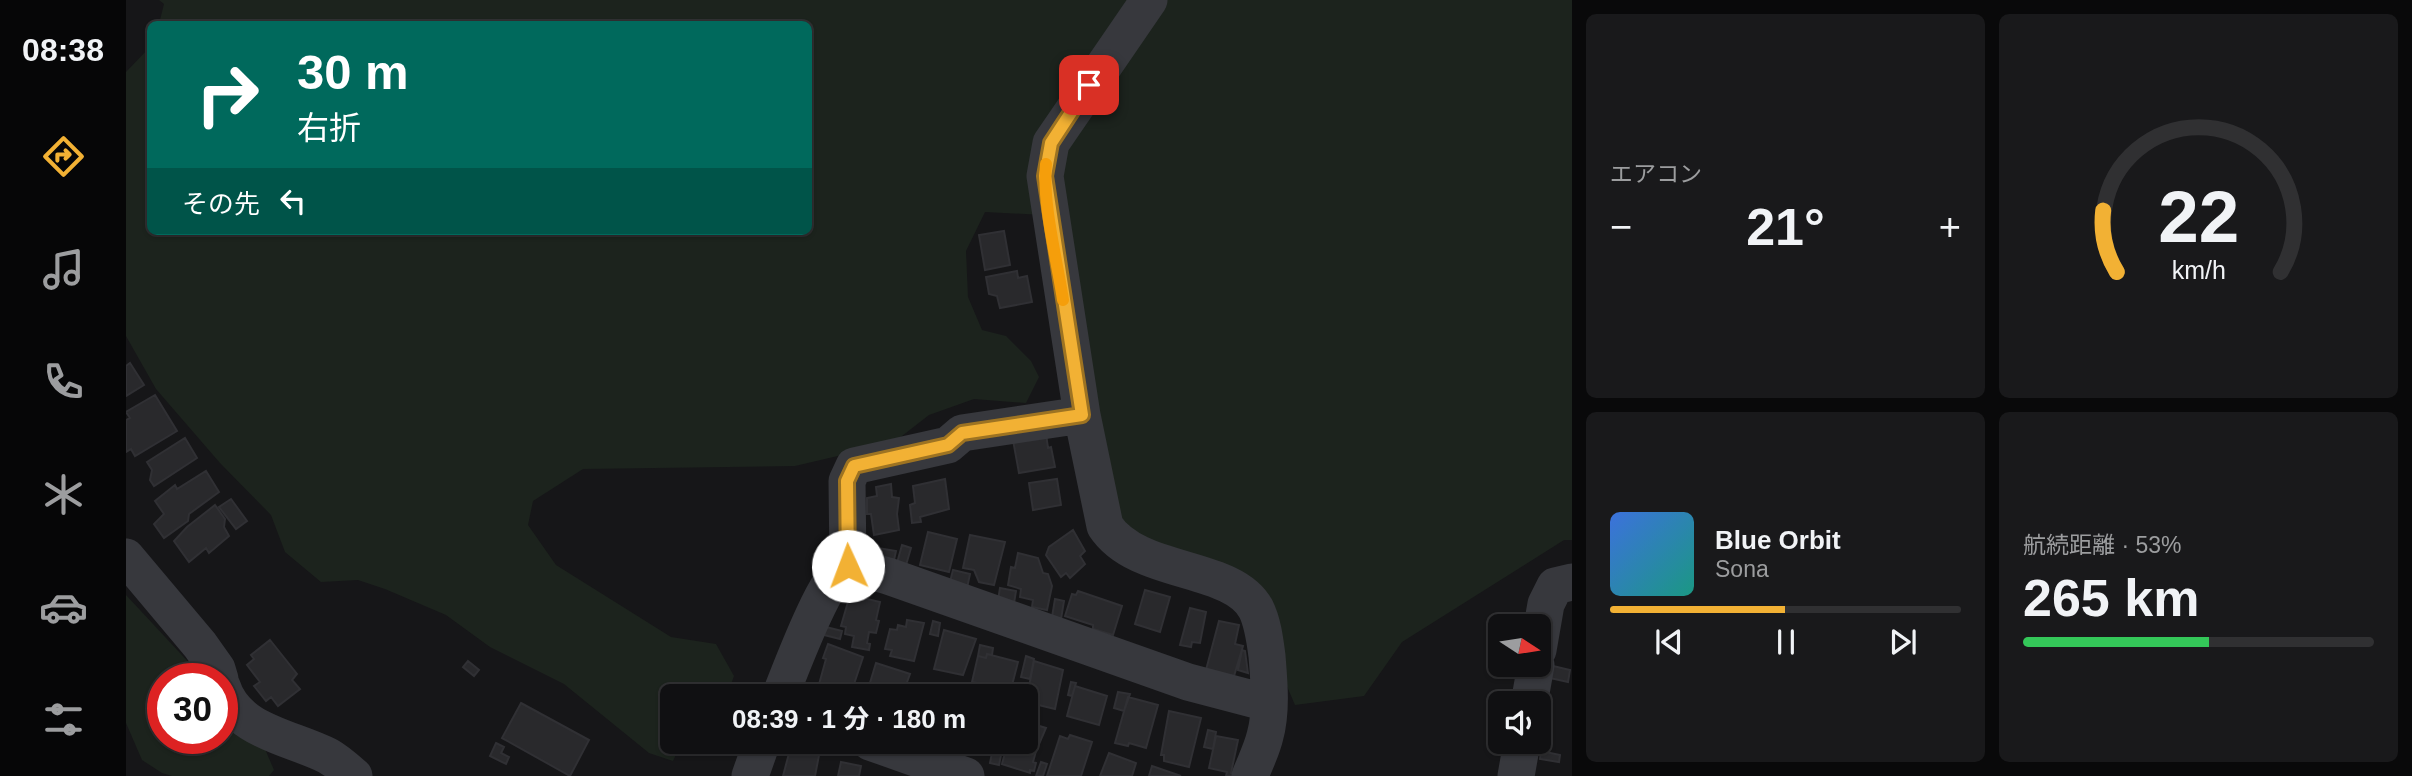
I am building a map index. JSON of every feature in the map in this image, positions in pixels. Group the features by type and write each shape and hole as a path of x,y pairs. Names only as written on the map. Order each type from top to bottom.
{"street":[{"path":"1149,0 1051,143 1045,176 1050,217 1082,415 1105,526 1112,537 1132,551 1222,583 1239,592 1257,611 1265,640 1269,675 1268,703 1266,735 1250,776"},
{"path":"848,566 847,481 854,466 948,445 962,433 1082,415"},
{"path":"126,557 213,663"},
{"path":"785,684 824,593 837,571 848,566 888,576 1188,682 1268,703"},
{"path":"1544,614 1555,586 1572,583"},
{"path":"238,715 258,728 330,757 354,776"},
{"path":"750,776 758,754"},
{"path":"904,754 966,776"},
{"path":"1516,776 1520,754"}],"shaded area":[{"path":"159,0 1572,0 1572,540 1564,540 1402,642 1364,696 1295,705 1251,602 1105,526 1044,215 985,212 966,251 968,297 982,330 1006,336 1031,361 1039,377 1026,403 974,399 929,415 893,443 795,466 583,469 533,501 528,525 556,565 671,637 716,644 734,676 731,684 660,684 660,754 676,754 673,761 649,753 564,684 490,647 446,615 358,580 321,582 285,552 271,515 220,463 156,389 126,336 126,72 147,50 147,235 812,235 812,21 160,21 164,4"},
{"path":"126,595 189,663 147,663 147,754 238,754 238,736 265,749 274,770 269,776 172,776 162,773 142,760 126,723"}],"building":[{"path":"1004,231 1010,265 985,270 979,235"},
{"path":"1017,271 1018,278 1027,276 1032,302 1000,308 997,296 989,294 986,277"},
{"path":"130,363 144,385 126,396 126,366"},
{"path":"155,395 177,431 135,456 131,449 126,452 126,420 130,418 126,412"},
{"path":"1046,434 1055,467 1019,473 1013,440"},
{"path":"185,438 197,458 154,486 150,480 152,470 147,462"},
{"path":"206,471 219,492 189,514 188,521 164,538 154,524 164,514 155,501 175,485 177,489"},
{"path":"945,479 949,509 920,517 921,522 912,523 910,505 915,503 913,486"},
{"path":"1057,479 1061,505 1033,510 1029,483"},
{"path":"891,484 892,497 899,498 899,530 874,535 871,514 867,514 867,498 877,496 876,487"},
{"path":"231,499 247,521 236,529 219,507"},
{"path":"215,505 225,519 224,527 229,536 209,553 206,548 189,562 174,541"},
{"path":"1073,530 1085,551 1080,556 1085,564 1070,578 1066,573 1061,577 1046,555 1049,547"},
{"path":"928,532 957,539 949,572 920,565"},
{"path":"970,535 1005,542 994,585 979,582 974,570 963,568"},
{"path":"902,545 911,548 906,565 897,563"},
{"path":"878,548 896,551 894,560 876,557"},
{"path":"1018,553 1038,558 1043,573 1048,574 1052,586 1047,610 1032,607 1033,600 1020,597 1021,589 1008,585 1011,567 1015,568"},
{"path":"953,570 970,574 967,588 950,582"},
{"path":"1000,588 1016,591 1014,603 998,600"},
{"path":"1145,590 1170,597 1160,632 1135,624"},
{"path":"1078,591 1122,606 1113,635 1065,616 1072,594 1076,595"},
{"path":"850,595 880,602 876,633 869,632 869,650 852,647 854,636 845,634 846,627 841,626"},
{"path":"1055,599 1064,601 1061,619 1052,617"},
{"path":"1190,608 1206,612 1200,643 1192,642 1191,647 1180,645"},
{"path":"907,620 924,623 914,661 890,656 892,650 885,649 890,629 897,630 898,625 906,627"},
{"path":"933,621 940,623 938,636 930,634"},
{"path":"1219,621 1239,625 1235,644 1243,646 1234,676 1206,670"},
{"path":"826,627 842,631 840,639 824,635"},
{"path":"944,630 976,639 963,675 934,669"},
{"path":"270,640 297,674 292,680 300,689 278,706 271,697 266,701 254,686 260,682 247,665 254,659 251,655"},
{"path":"828,644 863,657 854,684 819,684 826,659 823,658"},
{"path":"980,645 993,648 992,655 987,654 986,658 978,656"},
{"path":"1242,650 1245,651 1248,673 1238,670"},
{"path":"987,654 1018,662 1012,684 972,682 978,656 986,658"},
{"path":"1026,656 1034,659 1030,679 1021,677"},
{"path":"468,661 479,670 474,676 463,667"},
{"path":"1034,661 1063,670 1055,709 1038,705 1038,684 1030,684"},
{"path":"876,663 910,674 906,684 870,684"},
{"path":"1553,666 1570,670 1568,682 1550,678"},
{"path":"1071,682 1076,683 1072,696 1068,695"},
{"path":"1075,686 1107,696 1099,725 1067,716"},
{"path":"1118,692 1130,694 1124,711 1114,708"},
{"path":"1128,697 1158,705 1146,748 1129,743 1128,746 1115,743"},
{"path":"521,703 589,740 570,776 502,738"},
{"path":"1169,711 1201,718 1189,767 1164,761 1164,755 1161,755"},
{"path":"1038,726 1046,728 1038,746"},
{"path":"1208,730 1216,732 1213,749 1204,747"},
{"path":"1070,735 1092,742 1081,776 1047,776 1060,736 1068,739"},
{"path":"1216,736 1238,740 1231,773 1235,776 1226,776 1227,772 1209,768"},
{"path":"496,743 504,747 501,753 509,757 506,764 490,756"},
{"path":"1109,753 1136,763 1132,776 1100,776"},
{"path":"789,754 819,754 815,776 783,776"},
{"path":"992,754 1001,754 999,765 990,763"},
{"path":"1005,754 1035,754 1034,771 1030,770 1030,773 1002,764"},
{"path":"1541,754 1560,755 1559,762 1540,759"},
{"path":"841,762 861,766 859,776 838,776"},
{"path":"1041,762 1047,764 1043,776 1036,776"},
{"path":"1152,766 1181,776 1149,776"}],"slow traffic":[{"path":"1046,164 1047,197 1063,300"}],"route":[{"path":"848,566 847,481 854,466 948,445 962,433 1082,415 1045,176 1051,143 1089,85"}]}
